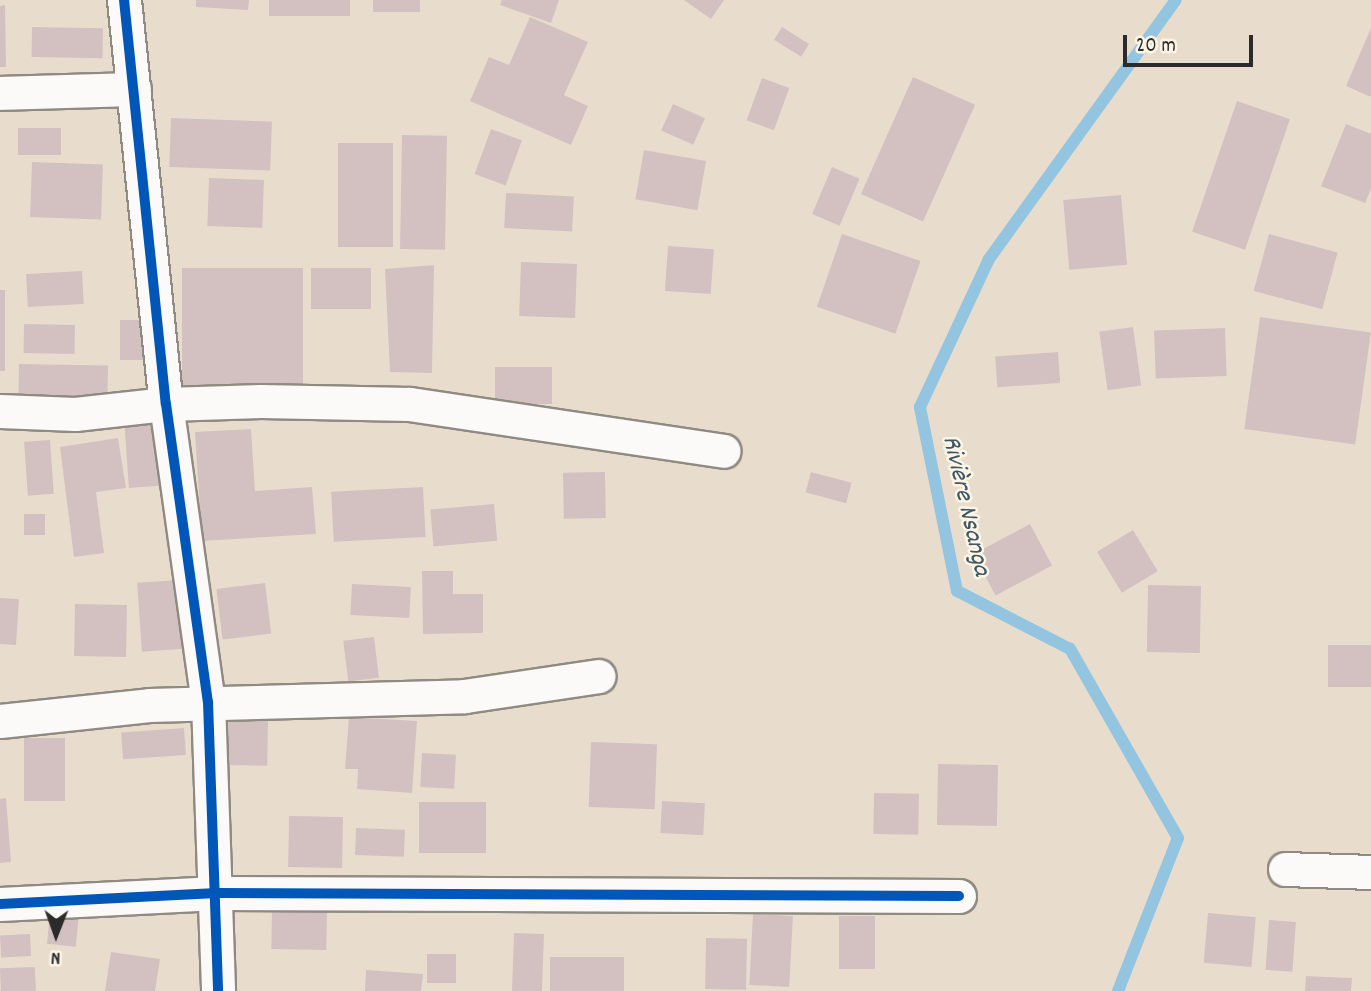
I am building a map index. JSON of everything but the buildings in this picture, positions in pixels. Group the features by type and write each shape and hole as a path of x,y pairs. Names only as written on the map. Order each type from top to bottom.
{"street":[{"path":"124,0 166,404 208,702 217,893 218,991"},
{"path":"0,93 134,89"},
{"path":"0,411 75,414 166,404 410,404 723,451"},
{"path":"0,721 208,702 465,696 599,677"},
{"path":"1284,869 1371,872"},
{"path":"0,904 217,893 959,895"}],"waterway":[{"name":"Rivière Nsanga","path":"1118,991 1178,838 1070,649 957,591 920,407 989,259 1176,0"}],"cycle path":[{"path":"124,0 166,404 208,702 218,991"},
{"path":"0,904 217,893 959,896"}]}
